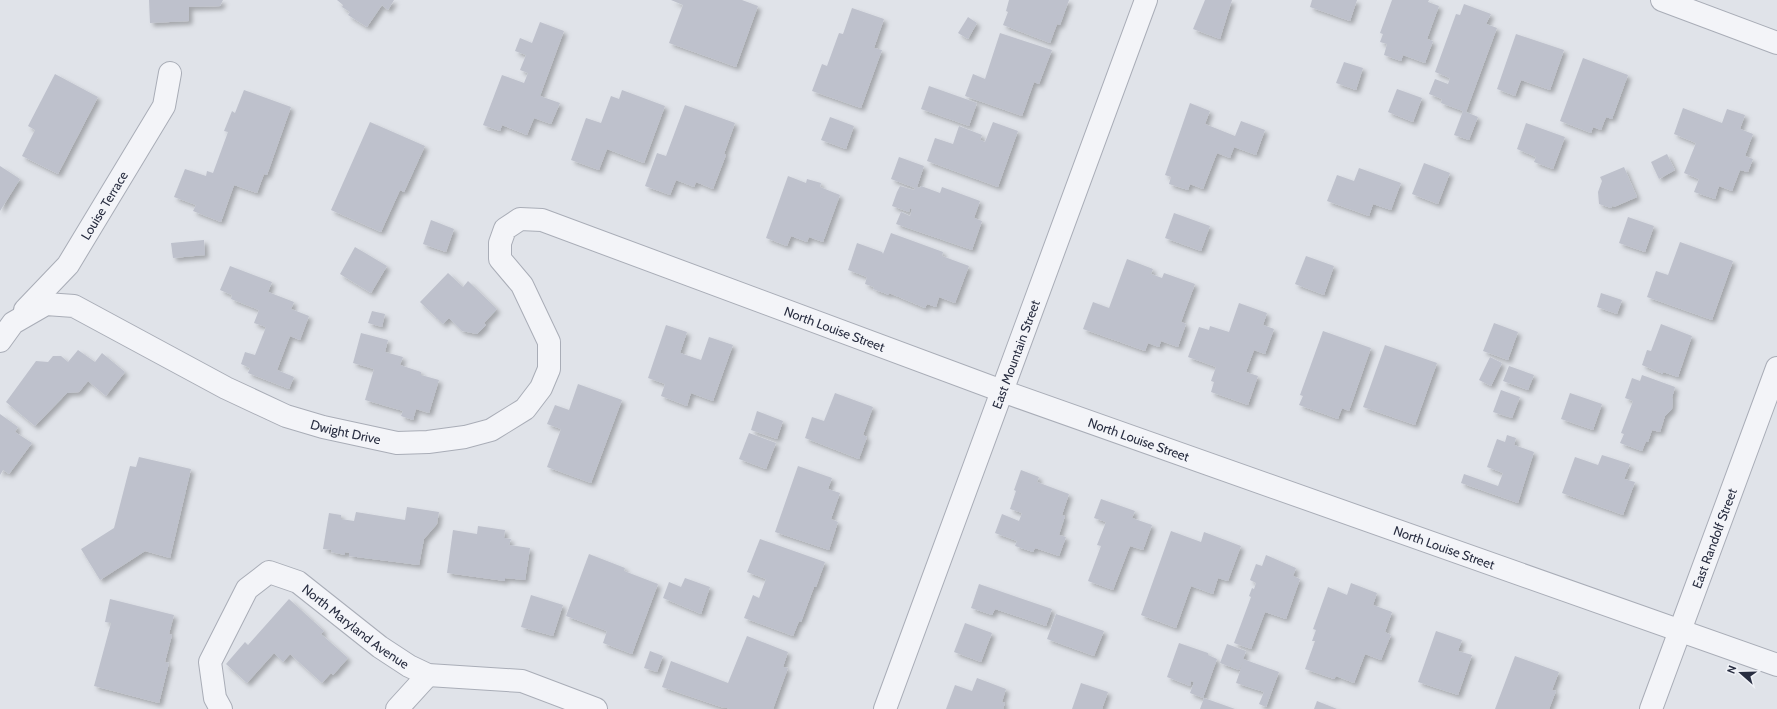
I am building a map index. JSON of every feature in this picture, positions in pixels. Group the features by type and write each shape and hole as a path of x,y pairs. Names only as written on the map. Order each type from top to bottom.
{"street":[{"name":"East Mountain Street","path":"885,709 1146,0"},
{"path":"1662,0 1777,42"},
{"name":"Louise Terrace","path":"13,323 68,265 164,106 170,73"},
{"name":"North Louise Street","path":"505,229 520,219 542,220 1002,391 1777,665"},
{"name":"Dwight Drive","path":"0,341 13,323 46,304 74,306 226,388 286,416 323,427 397,443 428,442 465,437 491,430 525,409 541,388 549,369 549,342 522,285 500,259 500,243 505,229"},
{"name":"East Randolf Street","path":"1651,709 1777,368"},
{"name":"North Maryland Avenue","path":"220,709 215,698 210,662 247,589 269,572 298,582 380,647 410,666 428,675 522,681 596,709"},
{"path":"397,709 428,675"}],"building":[{"path":"149,0 223,0 220,6 189,7 189,21 150,23"},
{"path":"337,0 394,0 388,10 382,5 367,27 348,15 350,12 342,7 343,5"},
{"path":"671,0 742,0 758,6 736,67 669,43 683,5"},
{"path":"1009,0 1069,0 1060,25 1057,24 1050,43 1003,25 1008,12 1006,11"},
{"path":"1205,0 1232,0 1220,39 1193,29"},
{"path":"1312,0 1357,0 1350,21 1310,7"},
{"path":"1392,0 1429,0 1428,2 1439,6 1427,39 1433,41 1425,63 1403,55 1401,61 1384,55 1387,44 1380,42 1383,34 1380,33"},
{"path":"1464,4 1491,14 1486,24 1497,28 1466,112 1478,117 1469,140 1454,135 1463,111 1441,103 1442,99 1429,94 1435,79 1448,84 1450,78 1435,72 1456,14 1460,15"},
{"path":"852,8 884,19 874,48 882,50 861,108 812,91 822,64 827,66 839,33 843,34"},
{"path":"968,17 977,23 968,39 958,33"},
{"path":"540,22 564,31 540,96 560,103 551,124 534,118 527,135 502,125 500,131 483,125 502,75 524,83 528,73 520,70 526,55 515,51 520,38 532,43"},
{"path":"1000,33 1052,50 1039,84 1034,82 1022,116 965,96 973,74 985,79"},
{"path":"1516,34 1564,50 1550,90 1521,80 1515,96 1497,89"},
{"path":"1583,58 1628,75 1612,119 1606,117 1601,130 1593,127 1591,133 1560,121"},
{"path":"1344,62 1363,68 1356,90 1336,83"},
{"path":"55,74 98,97 58,174 22,156 35,130 28,126"},
{"path":"929,86 977,103 969,126 921,109"},
{"path":"1397,89 1422,98 1413,122 1388,112"},
{"path":"244,90 291,107 267,175 264,174 257,193 234,185 221,222 193,211 196,205 174,197 185,169 206,176 207,171 213,173 228,132 224,131 232,111 235,113"},
{"path":"622,90 665,106 644,163 607,149 599,170 571,160 586,118 601,123 611,96 619,99"},
{"path":"1190,103 1210,111 1205,124 1235,136 1241,121 1265,130 1256,155 1234,147 1230,158 1217,153 1203,189 1190,184 1188,190 1169,184 1171,177 1165,175"},
{"path":"685,105 735,123 724,154 726,155 713,189 696,182 694,187 676,180 670,195 645,186 657,153 666,156"},
{"path":"1683,108 1722,123 1727,109 1745,115 1740,129 1753,134 1745,156 1753,159 1748,172 1740,170 1732,191 1719,186 1715,199 1694,192 1699,179 1684,173 1696,143 1674,134"},
{"path":"830,117 854,126 846,149 821,140"},
{"path":"370,122 425,146 404,192 400,190 381,232 331,210"},
{"path":"993,122 1018,131 998,187 927,161 935,138 953,144 959,126 982,135 980,140 985,142"},
{"path":"1526,123 1565,137 1553,169 1534,162 1536,157 1517,149"},
{"path":"1667,154 1675,170 1659,179 1651,162"},
{"path":"899,157 924,166 917,187 920,188 921,186 940,193 942,187 980,201 974,218 982,221 972,250 896,224 901,212 910,216 912,209 910,208 909,212 892,206 900,186 914,190 915,188 891,179"},
{"path":"1424,163 1450,173 1438,204 1412,194"},
{"path":"0,166 20,179 0,211"},
{"path":"1624,167 1637,197 1614,207 1613,205 1611,208 1599,204 1598,192 1602,181 1600,177"},
{"path":"1359,168 1401,183 1391,210 1373,204 1369,216 1327,201 1337,175 1354,181"},
{"path":"788,176 806,183 807,179 821,183 820,187 840,195 823,242 809,237 807,242 791,236 787,246 766,238"},
{"path":"1174,213 1210,226 1201,251 1165,238"},
{"path":"1628,217 1654,226 1645,252 1619,243"},
{"path":"431,220 454,229 446,252 423,244"},
{"path":"891,233 943,252 942,256 969,266 955,303 939,297 936,307 927,304 925,308 889,293 889,295 873,289 874,287 865,284 867,277 848,270 857,243 882,252 883,254"},
{"path":"204,240 205,255 173,258 171,243"},
{"path":"1680,242 1733,261 1712,320 1647,297 1656,271 1668,275"},
{"path":"355,247 387,266 371,293 340,274"},
{"path":"1306,256 1334,266 1324,295 1295,284"},
{"path":"1127,259 1153,269 1151,274 1162,278 1164,273 1195,284 1181,322 1186,324 1178,347 1161,341 1159,347 1148,343 1145,351 1083,329 1093,302 1109,308"},
{"path":"230,266 272,282 268,292 294,302 291,309 309,316 300,340 290,336 277,370 294,377 289,389 248,373 250,368 241,364 245,352 255,355 266,327 254,323 259,310 231,299 232,295 220,290"},
{"path":"448,273 463,287 468,281 497,309 484,323 486,325 477,334 462,331 449,318 443,324 420,302"},
{"path":"1601,293 1622,300 1617,314 1597,307"},
{"path":"1239,303 1267,313 1263,325 1274,329 1265,354 1254,350 1246,372 1258,376 1248,405 1211,392 1214,382 1211,381 1216,367 1188,357 1199,327 1209,330 1210,326 1229,332"},
{"path":"372,311 385,314 382,327 368,323"},
{"path":"1494,323 1518,332 1508,360 1483,351"},
{"path":"1661,324 1692,336 1678,377 1663,372 1663,374 1642,365 1647,350 1651,351"},
{"path":"666,325 687,332 680,353 701,360 709,337 733,345 713,401 691,393 687,406 661,396 665,384 648,378"},
{"path":"1323,331 1371,348 1349,411 1342,408 1338,419 1299,405 1303,396 1300,395"},
{"path":"361,333 388,340 385,352 403,357 400,365 421,372 421,375 439,380 429,413 416,409 413,420 401,416 403,411 365,400 374,369 353,363"},
{"path":"1385,345 1437,363 1415,425 1363,407"},
{"path":"78,350 95,362 102,353 125,372 106,396 88,381 79,392 67,393 35,426 6,402 36,361 48,362 53,356 61,356 68,362"},
{"path":"1490,357 1502,363 1491,386 1479,380"},
{"path":"1509,366 1534,375 1528,390 1503,381"},
{"path":"1642,375 1675,387 1672,398 1672,409 1665,416 1660,432 1652,430 1648,442 1646,441 1642,451 1620,443 1624,434 1621,433 1633,401 1625,398 1632,378 1640,381"},
{"path":"578,384 622,400 591,483 547,467 561,429 547,424 555,405 569,410"},
{"path":"1501,390 1520,397 1512,418 1493,412"},
{"path":"835,393 873,407 863,435 867,437 859,459 805,438 812,417 824,421"},
{"path":"1570,393 1602,404 1593,430 1561,419"},
{"path":"757,411 783,421 777,439 751,430"},
{"path":"0,414 18,427 15,432 32,443 9,474 3,470 0,475"},
{"path":"749,433 776,443 766,469 739,459"},
{"path":"1507,435 1516,438 1514,445 1534,452 1518,503 1461,483 1464,474 1498,486 1503,473 1487,467 1497,439 1505,442"},
{"path":"1602,455 1630,464 1624,479 1635,482 1623,515 1562,493 1575,457 1598,465"},
{"path":"139,457 191,469 170,558 145,551 100,580 81,549 114,528 130,466 136,467"},
{"path":"798,466 832,478 828,489 840,493 831,519 838,522 829,550 775,532"},
{"path":"1021,470 1039,477 1037,482 1069,494 1062,515 1065,516 1059,535 1066,537 1059,556 1035,548 1033,552 1015,546 1017,541 995,533 1002,514 1019,521 1022,513 1010,509 1016,491 1014,490"},
{"path":"1101,499 1135,511 1132,518 1152,525 1143,550 1130,546 1113,590 1088,581 1101,546 1097,545 1106,522 1094,518"},
{"path":"407,507 439,512 437,524 424,539 419,565 349,556 349,553 345,552 345,555 331,552 332,550 323,549 329,513 341,515 341,519 354,521 356,512 405,520"},
{"path":"478,526 505,530 504,538 511,539 509,545 530,548 525,580 505,578 505,581 447,573 453,530 477,534"},
{"path":"1171,531 1201,542 1204,532 1241,546 1228,581 1218,578 1213,594 1191,586 1176,628 1141,615"},
{"path":"760,539 825,562 801,622 799,621 793,636 744,618 753,595 759,598 766,579 747,572"},
{"path":"589,554 625,568 624,571 658,584 632,654 603,643 607,631 566,616"},
{"path":"1266,555 1296,568 1293,576 1300,579 1286,619 1265,612 1251,649 1234,643 1251,597 1249,596 1256,583 1250,580 1256,564 1262,566"},
{"path":"685,578 710,587 701,614 663,598 669,582 681,587"},
{"path":"1351,583 1377,593 1373,605 1392,612 1385,632 1391,635 1381,660 1365,654 1354,683 1336,676 1334,679 1305,669 1315,641 1312,641 1316,630 1313,629 1328,587 1347,595"},
{"path":"979,584 1052,609 1046,626 995,609 992,615 971,608"},
{"path":"531,595 563,605 553,636 521,627"},
{"path":"110,599 174,615 169,634 172,635 165,662 169,663 159,703 94,686 111,623 105,622"},
{"path":"289,599 324,631 321,634 348,658 333,675 331,673 322,683 290,654 283,662 274,653 247,683 226,664 245,642 248,645"},
{"path":"1056,614 1104,631 1094,656 1047,639"},
{"path":"965,623 992,633 981,662 954,652"},
{"path":"1436,631 1462,640 1458,651 1472,655 1458,695 1418,682"},
{"path":"747,636 788,652 783,667 788,668 773,709 724,708 662,687 671,661 728,683"},
{"path":"1179,643 1208,653 1208,655 1217,659 1203,698 1190,693 1194,682 1191,681 1190,686 1167,677"},
{"path":"1227,644 1246,651 1243,659 1279,672 1266,707 1259,704 1264,692 1236,683 1243,662 1239,670 1220,663"},
{"path":"650,651 663,656 657,672 644,668"},
{"path":"1515,656 1559,672 1552,690 1556,691 1549,709 1495,709"},
{"path":"977,678 1006,689 1002,702 1005,703 1003,709 946,709 955,685 972,691"},
{"path":"1081,683 1108,692 1102,709 1072,709"},
{"path":"1204,698 1235,709 1200,709"},
{"path":"1317,701 1337,709 1314,709"}]}
